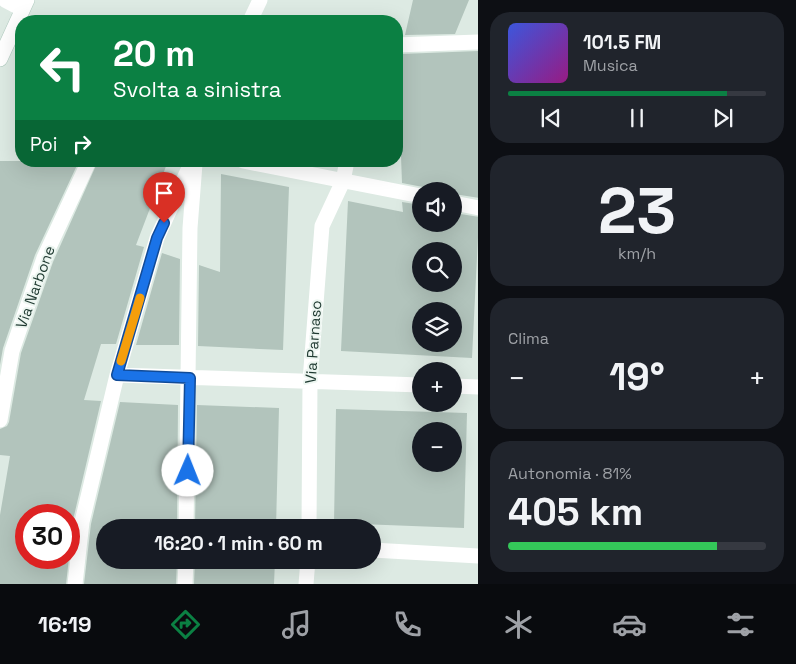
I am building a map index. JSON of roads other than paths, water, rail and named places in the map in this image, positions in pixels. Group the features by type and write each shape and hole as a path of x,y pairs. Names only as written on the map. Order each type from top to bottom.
{"street":[{"path":"5,0 25,5"},
{"path":"253,15 260,0"},
{"path":"0,59 15,27"},
{"path":"403,45 478,42"},
{"name":"Via Narbone","path":"0,420 12,351 44,258 86,167"},
{"path":"75,584 82,522 117,375 157,238 191,167"},
{"path":"186,519 190,378 190,228 194,167"},
{"path":"275,167 412,194"},
{"name":"Via Parnaso","path":"309,519 310,381 322,226 343,180 346,167"},
{"path":"462,205 478,208"},
{"path":"117,375 412,385"},
{"path":"462,386 478,387"},
{"path":"381,551 478,556"},
{"path":"185,584 186,569"},
{"path":"306,584 307,569"}]}
